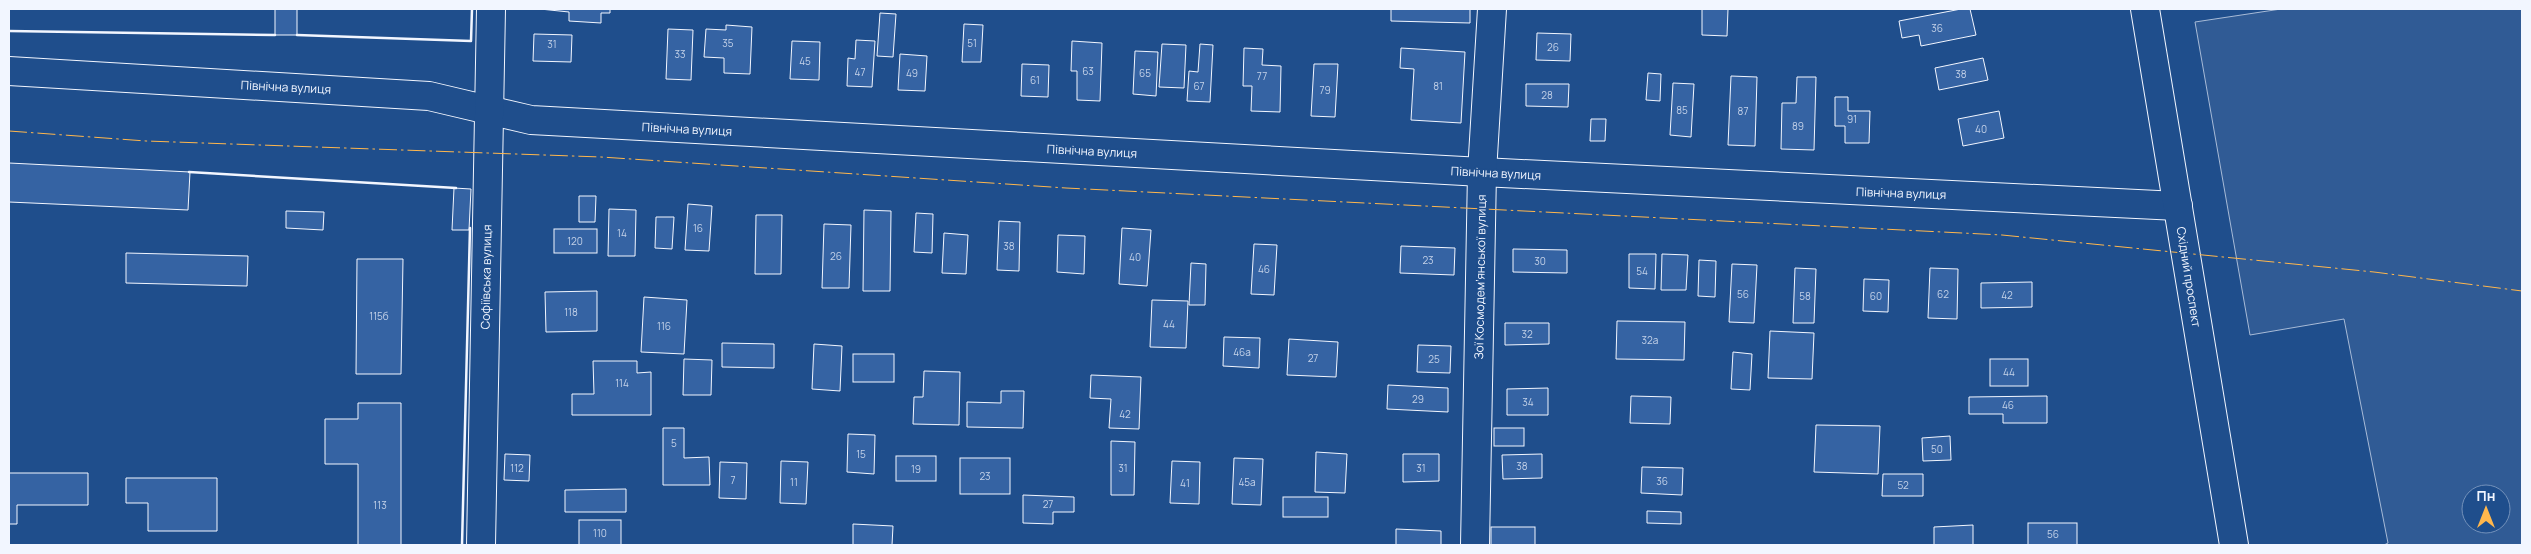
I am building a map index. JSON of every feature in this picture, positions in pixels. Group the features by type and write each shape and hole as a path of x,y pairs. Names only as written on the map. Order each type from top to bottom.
{"street":[{"name":"Софіївська вулиця","path":"481,545 491,9"},
{"name":"Зої Космодем’янської вулиця","path":"1475,545 1482,172 1492,9"},
{"name":"Східний проспект","path":"2145,9 2234,545"},
{"name":"Північна вулиця","path":"9,71 429,96 531,120 1482,172 2178,206"}],"shaded area":[{"path":"2281,9 2522,9 2522,545 2384,545 2388,543 2344,319 2250,335 2195,22"}],"building":[{"path":"275,9 297,9 297,35 275,35"},
{"path":"540,9 610,9 610,13 601,13 601,23 569,21 569,12"},
{"path":"1391,9 1470,9 1470,23 1391,21"},
{"path":"1702,9 1728,9 1727,36 1702,35"},
{"path":"1970,9 1976,35 1921,46 1919,35 1902,38 1899,21"},
{"path":"880,13 896,14 893,57 877,56"},
{"path":"964,24 983,25 981,62 962,62"},
{"path":"726,25 752,27 750,74 724,73 724,58 704,57 706,29 726,30"},
{"path":"668,29 693,30 691,80 666,79"},
{"path":"1537,33 1571,34 1570,61 1536,60"},
{"path":"534,34 572,35 571,62 533,61"},
{"path":"856,40 875,41 872,87 847,86 848,58 855,59"},
{"path":"792,41 820,42 819,80 790,79"},
{"path":"1072,41 1102,43 1100,101 1077,100 1077,71 1071,71"},
{"path":"1162,44 1186,45 1184,88 1159,87"},
{"path":"1200,44 1213,45 1210,102 1187,101 1189,71 1198,72"},
{"path":"1244,48 1263,49 1262,65 1281,66 1280,112 1251,111 1252,86 1243,86"},
{"path":"1401,48 1465,52 1461,123 1411,120 1414,69 1400,68"},
{"path":"1135,51 1158,52 1156,96 1133,94"},
{"path":"900,54 927,56 925,91 898,90"},
{"path":"1983,58 1988,80 1939,90 1935,68"},
{"path":"1022,64 1049,65 1048,97 1021,96"},
{"path":"1314,64 1338,64 1335,117 1311,116"},
{"path":"1648,73 1661,74 1660,101 1646,100"},
{"path":"1731,76 1757,77 1755,146 1728,145"},
{"path":"1797,77 1816,77 1814,150 1781,149 1782,103 1796,103"},
{"path":"1673,83 1694,84 1691,137 1670,135"},
{"path":"1526,84 1569,84 1568,107 1526,106"},
{"path":"1835,97 1848,97 1848,111 1870,111 1869,143 1845,143 1845,126 1835,126"},
{"path":"1999,111 2004,138 1963,146 1958,119"},
{"path":"1591,119 1606,119 1605,141 1590,141"},
{"path":"9,163 190,172 188,210 9,202"},
{"path":"454,188 471,189 469,230 452,230"},
{"path":"579,196 596,196 595,222 579,222"},
{"path":"688,204 712,206 709,251 685,250"},
{"path":"609,209 636,210 635,256 608,256"},
{"path":"864,210 891,211 890,291 863,291"},
{"path":"286,211 324,212 323,230 286,228"},
{"path":"916,213 933,214 932,253 914,252"},
{"path":"756,215 782,215 781,274 755,274"},
{"path":"656,217 674,217 672,249 655,248"},
{"path":"999,221 1020,222 1019,271 997,270"},
{"path":"824,224 851,225 849,288 822,288"},
{"path":"1122,228 1151,230 1147,286 1119,284"},
{"path":"554,229 597,229 597,253 554,253"},
{"path":"944,233 968,235 966,274 942,273"},
{"path":"1058,235 1085,236 1084,274 1057,272"},
{"path":"1254,244 1277,245 1274,295 1251,294"},
{"path":"1401,246 1455,248 1454,275 1400,273"},
{"path":"1513,249 1567,250 1567,273 1513,272"},
{"path":"126,253 248,256 247,286 126,283"},
{"path":"1629,254 1656,254 1655,289 1629,288"},
{"path":"1662,254 1688,255 1686,290 1661,290"},
{"path":"357,259 403,259 401,374 356,374"},
{"path":"1699,260 1716,261 1715,297 1698,296"},
{"path":"1191,263 1206,264 1205,305 1189,305"},
{"path":"1732,264 1757,265 1754,323 1729,322"},
{"path":"1795,268 1816,269 1814,323 1793,323"},
{"path":"1930,268 1958,269 1957,319 1928,318"},
{"path":"1864,279 1889,280 1888,312 1863,311"},
{"path":"2032,282 2032,307 1981,308 1981,283"},
{"path":"597,291 597,331 546,332 545,292"},
{"path":"644,297 687,300 684,354 641,352"},
{"path":"1152,300 1188,301 1186,348 1150,347"},
{"path":"1617,321 1685,322 1684,360 1616,359"},
{"path":"1505,323 1549,323 1549,344 1505,345"},
{"path":"1770,331 1814,333 1812,379 1768,378"},
{"path":"1224,337 1260,338 1259,368 1223,366"},
{"path":"1289,339 1338,342 1336,377 1287,375"},
{"path":"722,343 774,344 774,368 722,367"},
{"path":"814,344 842,346 840,391 812,389"},
{"path":"1418,345 1451,346 1450,373 1417,372"},
{"path":"1733,352 1752,354 1750,390 1731,389"},
{"path":"853,354 894,354 894,382 853,382"},
{"path":"684,359 712,360 711,395 683,395"},
{"path":"1990,359 2028,359 2028,386 1990,386"},
{"path":"593,361 637,361 637,373 651,372 651,415 572,415 572,394 594,394"},
{"path":"924,371 960,372 959,425 913,424 914,397 923,397"},
{"path":"1091,375 1141,377 1139,429 1109,428 1111,399 1090,398"},
{"path":"1388,385 1448,388 1448,412 1387,409"},
{"path":"1548,388 1548,415 1507,415 1507,389"},
{"path":"1001,391 1024,391 1023,428 967,427 967,402 1001,403"},
{"path":"1631,396 1671,397 1670,424 1630,423"},
{"path":"2047,396 2047,423 2003,423 2003,414 1969,414 1969,397"},
{"path":"358,403 401,403 401,545 358,545 358,464 325,464 325,419 358,419"},
{"path":"1816,425 1880,426 1878,474 1814,472"},
{"path":"663,428 684,428 684,458 709,457 710,485 663,485"},
{"path":"1494,428 1524,428 1524,446 1494,446"},
{"path":"848,434 875,435 874,474 847,472"},
{"path":"1950,436 1951,460 1923,461 1922,438"},
{"path":"1111,441 1135,442 1134,495 1111,495"},
{"path":"1316,452 1347,454 1345,493 1315,492"},
{"path":"505,454 530,455 529,481 504,480"},
{"path":"1403,454 1439,454 1439,481 1403,482"},
{"path":"1542,454 1542,478 1503,479 1502,455"},
{"path":"896,456 936,456 936,481 896,481"},
{"path":"960,458 1010,458 1010,494 960,494"},
{"path":"1234,458 1263,459 1261,505 1232,504"},
{"path":"781,461 808,462 806,504 780,503"},
{"path":"1172,461 1200,462 1199,504 1170,503"},
{"path":"720,462 747,463 746,499 719,498"},
{"path":"1642,467 1683,468 1682,495 1641,493"},
{"path":"9,473 88,473 88,505 17,505 17,524 9,524"},
{"path":"1883,474 1923,474 1923,496 1882,496"},
{"path":"126,478 217,478 217,531 148,531 148,503 126,503"},
{"path":"626,489 626,512 565,512 565,490"},
{"path":"1023,495 1074,497 1074,512 1053,512 1053,524 1023,523"},
{"path":"1283,497 1328,497 1328,517 1283,517"},
{"path":"1647,511 1681,512 1681,524 1647,523"},
{"path":"579,520 621,520 621,545 579,545"},
{"path":"2028,523 2077,523 2077,545 2028,545"},
{"path":"853,524 893,526 892,545 853,545"},
{"path":"1973,525 1973,545 1934,545 1934,527"},
{"path":"1491,527 1535,527 1535,545 1491,545"},
{"path":"1396,529 1441,531 1441,545 1396,545"}],"wall":[{"path":"297,35 471,41 472,9"},
{"path":"9,31 275,35"},
{"path":"189,172 456,188"},
{"path":"462,545 470,228"}],"power":[{"path":"9,131 146,141 601,157 1066,188 2002,235 2374,272 2522,291"}]}
